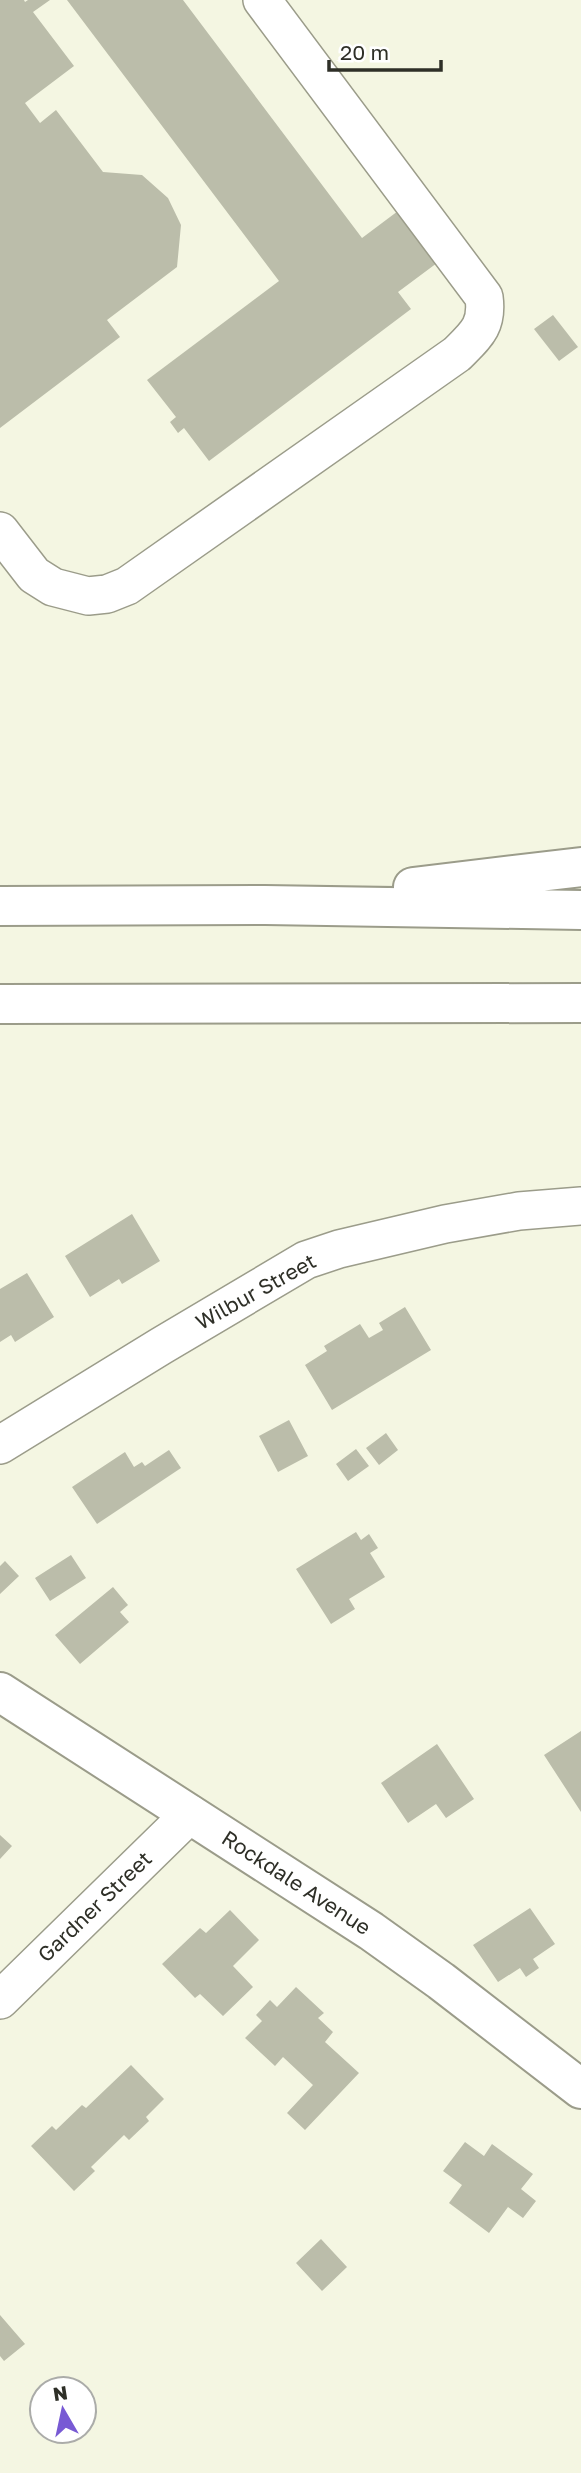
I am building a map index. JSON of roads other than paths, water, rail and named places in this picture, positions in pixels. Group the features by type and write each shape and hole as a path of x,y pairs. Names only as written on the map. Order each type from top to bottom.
{"main road":[{"path":"265,905 581,867"},
{"path":"0,905 581,909"},
{"path":"0,1004 581,1003"},
{"name":"Rockdale Avenue","path":"0,1692 372,1931 580,2086"}],"street":[{"path":"0,531 34,575 53,587 88,596 107,594 127,586 457,354 484,324 484,298 262,0"},
{"name":"Wilbur Street","path":"0,1445 306,1260 339,1249 445,1224 519,1212 581,1206"},
{"name":"Gardner Street","path":"0,2000 190,1814"}]}
